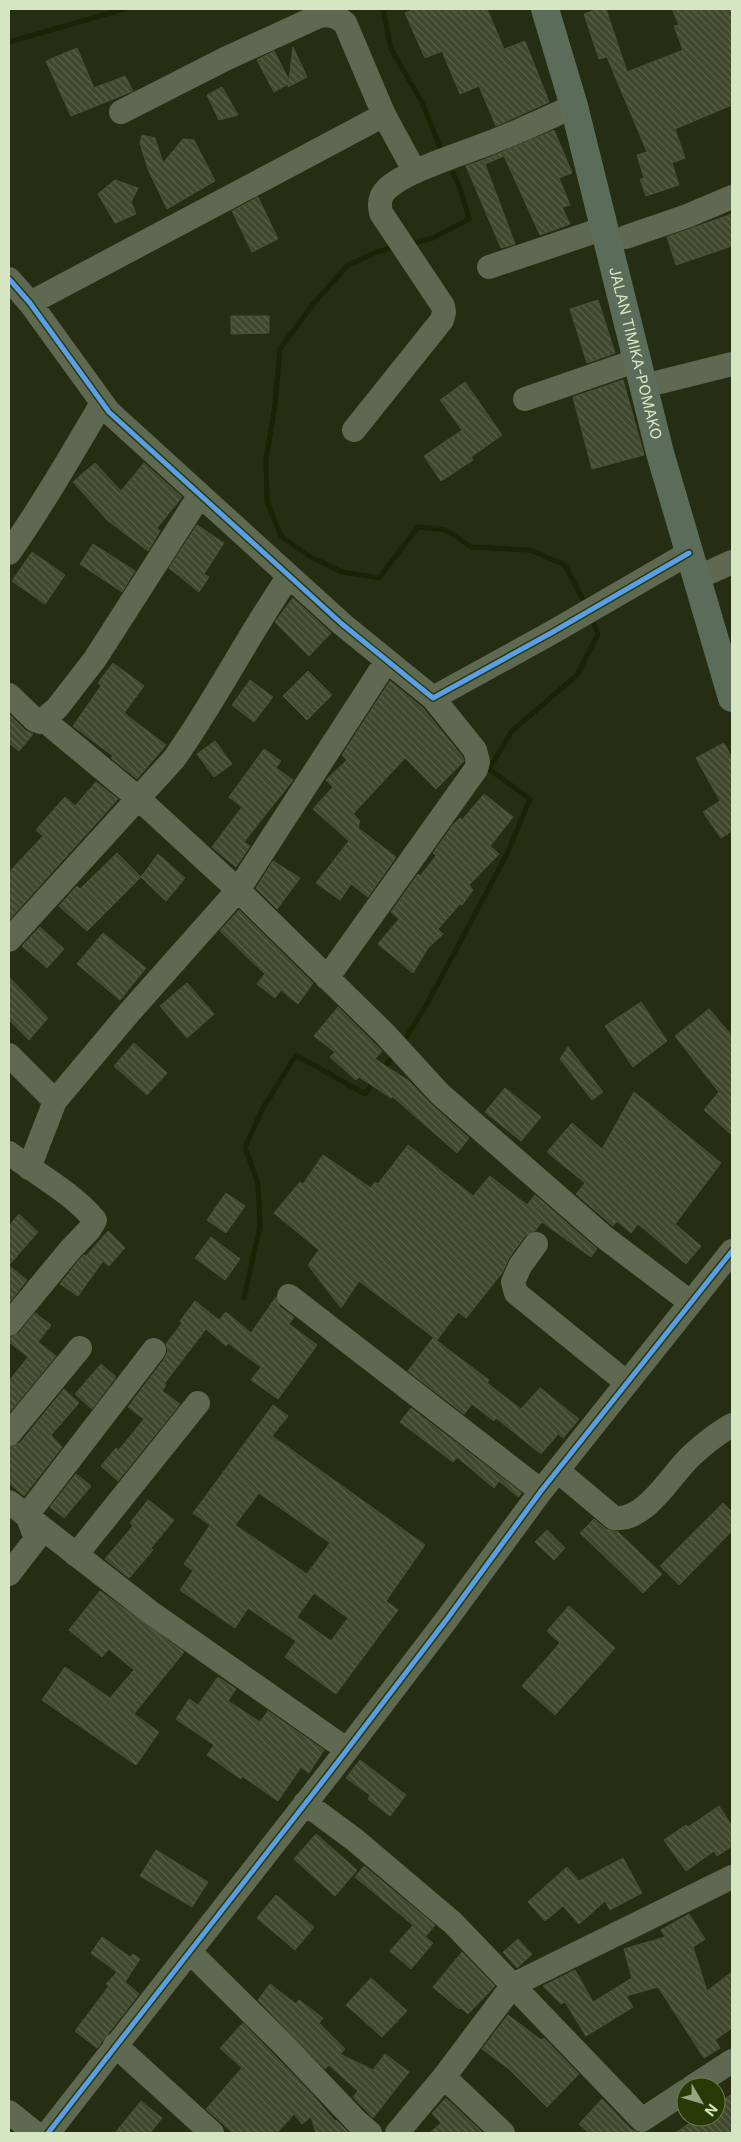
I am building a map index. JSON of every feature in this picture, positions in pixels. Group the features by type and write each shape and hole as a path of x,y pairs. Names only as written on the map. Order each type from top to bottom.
{"highway":[{"name":"JALAN TIMIKA-POMAKO","path":"544,9 616,233 636,285 660,382 721,567 732,646"},
{"name":"JALAN TIMIKA-POMAKO","path":"562,9 616,233 638,360 660,454 732,698"}],"street":[{"path":"121,112 225,59 319,16 328,14 338,17 345,23 384,115 415,172"},
{"path":"354,430 442,320 444,312 443,306 381,213 379,206 382,193 415,172 501,138 574,106"},
{"path":"30,303 384,115"},
{"path":"489,267 687,216 732,197"},
{"path":"9,278 30,303 108,412 386,662 432,698 475,750 478,762 476,769 327,978"},
{"path":"525,399 638,360"},
{"path":"660,382 732,364"},
{"path":"9,553 71,458 102,403"},
{"path":"9,695 35,720 41,722 57,708 95,660 200,495"},
{"path":"432,698 551,633 689,553"},
{"path":"9,940 174,759 190,737 263,613 289,576"},
{"path":"29,1168 55,1101 128,1014 238,890 386,662"},
{"path":"45,720 139,799 238,890 385,1034 440,1094 604,1237 690,1302"},
{"path":"9,1055 55,1101"},
{"path":"9,1153 64,1191 95,1220 89,1230 69,1250 9,1324"},
{"path":"536,1244 516,1274 513,1282 516,1293 627,1383"},
{"path":"48,2133 447,1619 541,1491 690,1302 732,1252"},
{"path":"289,1296 541,1491"},
{"path":"9,1434 80,1348"},
{"path":"18,1509 154,1350"},
{"path":"76,1555 198,1403"},
{"path":"558,1471 614,1518 621,1519 638,1512 649,1503 691,1456 732,1425"},
{"path":"18,1509 202,1650 346,1749"},
{"path":"9,1574 36,1539 18,1509"},
{"path":"305,1803 363,1846 453,1923 569,2046 649,2127 676,2101"},
{"path":"397,2133 444,2077 513,1985 732,1877"},
{"path":"190,1952 284,2044 357,2122 370,2133"},
{"path":"115,2045 212,2133"},
{"path":"707,2077 732,2061"},
{"path":"444,2077 503,2133"},
{"path":"9,2112 35,2133"}],"building":[{"path":"415,9 487,9 504,49 525,41 549,102 496,126 479,86 460,94 442,51 425,58 405,13"},
{"path":"598,9 606,9 627,72 683,50 674,26 679,25 672,9 732,9 732,105 675,129 685,158 672,163 679,185 646,196 640,179 644,178 637,155 647,152 607,57 599,59 584,14"},
{"path":"293,47 307,77 274,92 257,60 274,51 289,80"},
{"path":"77,48 94,88 125,76 133,91 71,116 46,61"},
{"path":"222,87 238,115 219,120 207,95"},
{"path":"554,130 572,173 559,178 570,205 562,207 570,224 540,235 504,156 485,164 515,244 501,248 466,166"},
{"path":"142,135 155,138 163,163 183,139 194,140 215,181 167,209 148,169 140,143"},
{"path":"115,180 138,188 131,202 136,214 115,223 98,194"},
{"path":"258,197 278,239 252,252 232,211"},
{"path":"732,214 732,246 676,265 667,237"},
{"path":"598,300 615,353 587,363 570,309"},
{"path":"231,316 269,316 269,333 231,334"},
{"path":"623,380 644,455 592,469 573,397"},
{"path":"465,382 502,435 471,457 473,460 441,481 424,456 462,430 440,400"},
{"path":"95,463 121,491 144,463 182,497 157,528 160,531 148,551 107,520 73,482"},
{"path":"197,525 224,543 204,574 209,577 199,592 169,568"},
{"path":"93,544 135,571 122,592 80,564"},
{"path":"32,552 65,575 45,604 12,581"},
{"path":"293,598 331,633 309,656 275,622"},
{"path":"113,663 144,686 124,713 166,745 137,779 111,758 113,756 73,726 101,686 98,683"},
{"path":"308,671 332,695 307,720 283,696"},
{"path":"250,680 273,697 254,722 232,705"},
{"path":"390,681 423,708 464,761 436,789 405,758 353,814 360,821 358,828 396,857 368,897 351,884 340,900 316,883 349,841 313,809 333,787 326,780 347,760 342,755"},
{"path":"9,714 25,730 33,734 19,751 9,743"},
{"path":"215,741 232,764 214,777 197,754"},
{"path":"724,743 732,758 732,831 721,838 703,812 720,801 696,758"},
{"path":"264,749 281,761 276,768 293,780 244,842 250,846 236,867 212,847 242,807 229,797"},
{"path":"96,782 118,799 9,920 9,872 43,836 36,830 65,797 75,806"},
{"path":"484,794 513,817 490,846 499,854 469,885 473,890 462,905 460,904 438,929 443,934 428,948 413,973 378,944 399,919 391,912 418,874 420,876 436,856 433,853 453,825 460,818 462,820"},
{"path":"117,853 141,877 87,931 59,906 77,886 80,889"},
{"path":"158,854 185,878 166,901 141,877"},
{"path":"273,861 300,878 277,909 256,888"},
{"path":"239,910 313,983 298,1004 281,990 275,998 257,984 265,974 220,931"},
{"path":"40,927 64,949 47,968 22,946"},
{"path":"103,933 146,968 120,1000 77,964"},
{"path":"9,977 48,1018 29,1040 9,1020"},
{"path":"187,983 214,1014 187,1038 160,1006"},
{"path":"641,1002 667,1041 633,1067 605,1026"},
{"path":"338,1007 382,1051 375,1059 409,1081 431,1104 469,1138 457,1153 393,1097 391,1098 359,1077 356,1080 330,1057 335,1052 314,1036"},
{"path":"709,1009 732,1036 732,1135 704,1110 719,1092 675,1036"},
{"path":"134,1043 167,1073 147,1095 114,1066"},
{"path":"568,1047 603,1092 592,1100 560,1059"},
{"path":"505,1088 541,1117 521,1141 485,1112"},
{"path":"634,1092 721,1163 675,1224 701,1246 686,1264 638,1224 631,1233 617,1221 613,1226 576,1194 585,1183 547,1152 572,1123 602,1149"},
{"path":"408,1145 473,1196 490,1176 527,1205 535,1195 597,1249 591,1257 542,1222 535,1231 525,1236 509,1258 502,1273 466,1318 458,1312 437,1340 359,1281 341,1308 308,1265 319,1250 274,1213 300,1182 303,1184 323,1155 371,1188 375,1182 378,1184"},
{"path":"226,1193 245,1206 226,1233 207,1220"},
{"path":"19,1214 38,1232 9,1265 9,1226"},
{"path":"108,1231 125,1248 109,1266 103,1261 78,1296 60,1284 79,1260 84,1255 86,1256"},
{"path":"211,1237 240,1259 225,1280 195,1258"},
{"path":"9,1266 27,1280 9,1303"},
{"path":"276,1297 280,1307 294,1317 289,1324 317,1345 278,1399 251,1380 261,1367 228,1343 226,1346 206,1329 164,1384 166,1385 162,1391 180,1404 118,1481 101,1466 116,1448 119,1450 144,1419 128,1407 165,1358 168,1351 166,1344 182,1323 180,1321 195,1301 219,1320 226,1312 251,1333"},
{"path":"35,1313 51,1325 38,1342 56,1356 9,1413 9,1381 28,1357 9,1342 9,1338 19,1333"},
{"path":"433,1338 489,1380 487,1383 521,1409 540,1388 579,1419 563,1438 558,1434 541,1454 496,1418 494,1421 472,1404 464,1414 408,1371"},
{"path":"101,1364 116,1377 92,1409 75,1394"},
{"path":"64,1389 79,1403 51,1435 62,1447 24,1496 9,1483 9,1447 20,1443"},
{"path":"273,1405 288,1416 272,1436 425,1545 386,1601 398,1610 336,1694 285,1657 296,1641 248,1608 235,1628 180,1590 193,1571 184,1564 210,1525 193,1513","holes":["259,1493 330,1543 307,1574 235,1525","314,1593 348,1618 331,1641 297,1617"]},
{"path":"411,1408 522,1493 518,1497 499,1481 494,1488 457,1457 453,1462 400,1422"},
{"path":"76,1474 91,1486 64,1518 50,1507"},
{"path":"148,1500 174,1520 151,1548 153,1550 129,1578 105,1559 133,1526 130,1523"},
{"path":"723,1503 732,1512 732,1531 679,1585 660,1566"},
{"path":"594,1519 606,1529 618,1532 662,1574 643,1593 580,1533"},
{"path":"547,1530 565,1548 554,1560 535,1542"},
{"path":"100,1591 184,1652 134,1714 159,1732 136,1765 42,1700 65,1667 110,1698 134,1670 109,1649 102,1657 69,1630"},
{"path":"569,1606 615,1648 555,1715 522,1686 560,1643 547,1631"},
{"path":"218,1677 236,1689 228,1701 260,1722 268,1711 324,1750 309,1773 301,1767 278,1801 242,1776 241,1779 207,1755 214,1745 176,1719 189,1699 198,1705"},
{"path":"360,1760 406,1795 390,1816 368,1799 370,1795 346,1778"},
{"path":"719,1806 732,1826 732,1846 717,1856 714,1851 686,1871 664,1840 686,1825 688,1827"},
{"path":"316,1834 357,1870 335,1896 294,1859"},
{"path":"156,1850 208,1882 192,1907 140,1876"},
{"path":"623,1858 642,1893 610,1910 605,1901 579,1924 563,1906 545,1921 528,1902 567,1867 579,1881"},
{"path":"364,1866 435,1925 425,1937 433,1943 411,1969 390,1951 413,1925 355,1877"},
{"path":"276,1895 314,1927 295,1950 257,1918"},
{"path":"689,1914 705,1939 693,1947 707,1991 732,1972 732,2028 715,2040 720,2048 704,2058 658,1987 626,1996 633,2007 586,2036 565,2002 561,2004 543,1986 575,1970 593,2002 632,1978 624,1949 665,1937 661,1930"},
{"path":"102,1937 130,1957 133,1954 140,1959 125,1982 139,1994 97,2048 75,2031 109,1986 106,1984 117,1972 91,1953"},
{"path":"518,1939 532,1954 517,1968 503,1952"},
{"path":"462,1952 495,1986 468,2014 461,2008 459,2009 433,1987"},
{"path":"371,1978 407,2011 382,2037 346,2005"},
{"path":"270,1984 296,2004 299,2000 323,2018 319,2023 345,2049 340,2054 373,2070 385,2054 409,2072 373,2118 353,2097 358,2091 329,2065 325,2069 258,2000"},
{"path":"508,2015 541,2040 544,2038 579,2074 547,2107 509,2069 482,2049"},
{"path":"243,2023 310,2092 335,2121 349,2133 316,2133 311,2117 302,2124 294,2114 277,2133 233,2133 206,2109 242,2068 220,2048"},
{"path":"732,2094 732,2133 675,2133 684,2127 726,2127 726,2098"},
{"path":"446,2098 483,2133 430,2133 441,2123 432,2113"},
{"path":"602,2099 632,2130 640,2133 589,2133 579,2124"},
{"path":"141,2101 162,2118 150,2133 115,2133"}],"waterway":[{"path":"9,42 124,9"},
{"path":"383,9 391,49 422,102 440,147"},
{"path":"417,242 433,238 469,219 460,188 453,173"},
{"path":"388,249 348,265 313,304 280,349 275,404 266,460 267,502 281,536 307,555 342,572 379,578 418,527 446,530 471,547 530,550 565,565 582,598"},
{"path":"407,1036 428,1002 507,854 530,799 489,769 512,731 577,675 598,634 594,624"},
{"path":"244,1298 260,1226 258,1184 245,1147 263,1108 296,1055 365,1094 374,1081"},
{"path":"382,1070 390,1060"}],"cycle path":[{"path":"9,279 30,303 109,412 342,624 433,698 551,633 689,553"},
{"path":"48,2133 330,1772 447,1619 541,1491 732,1251"}]}
